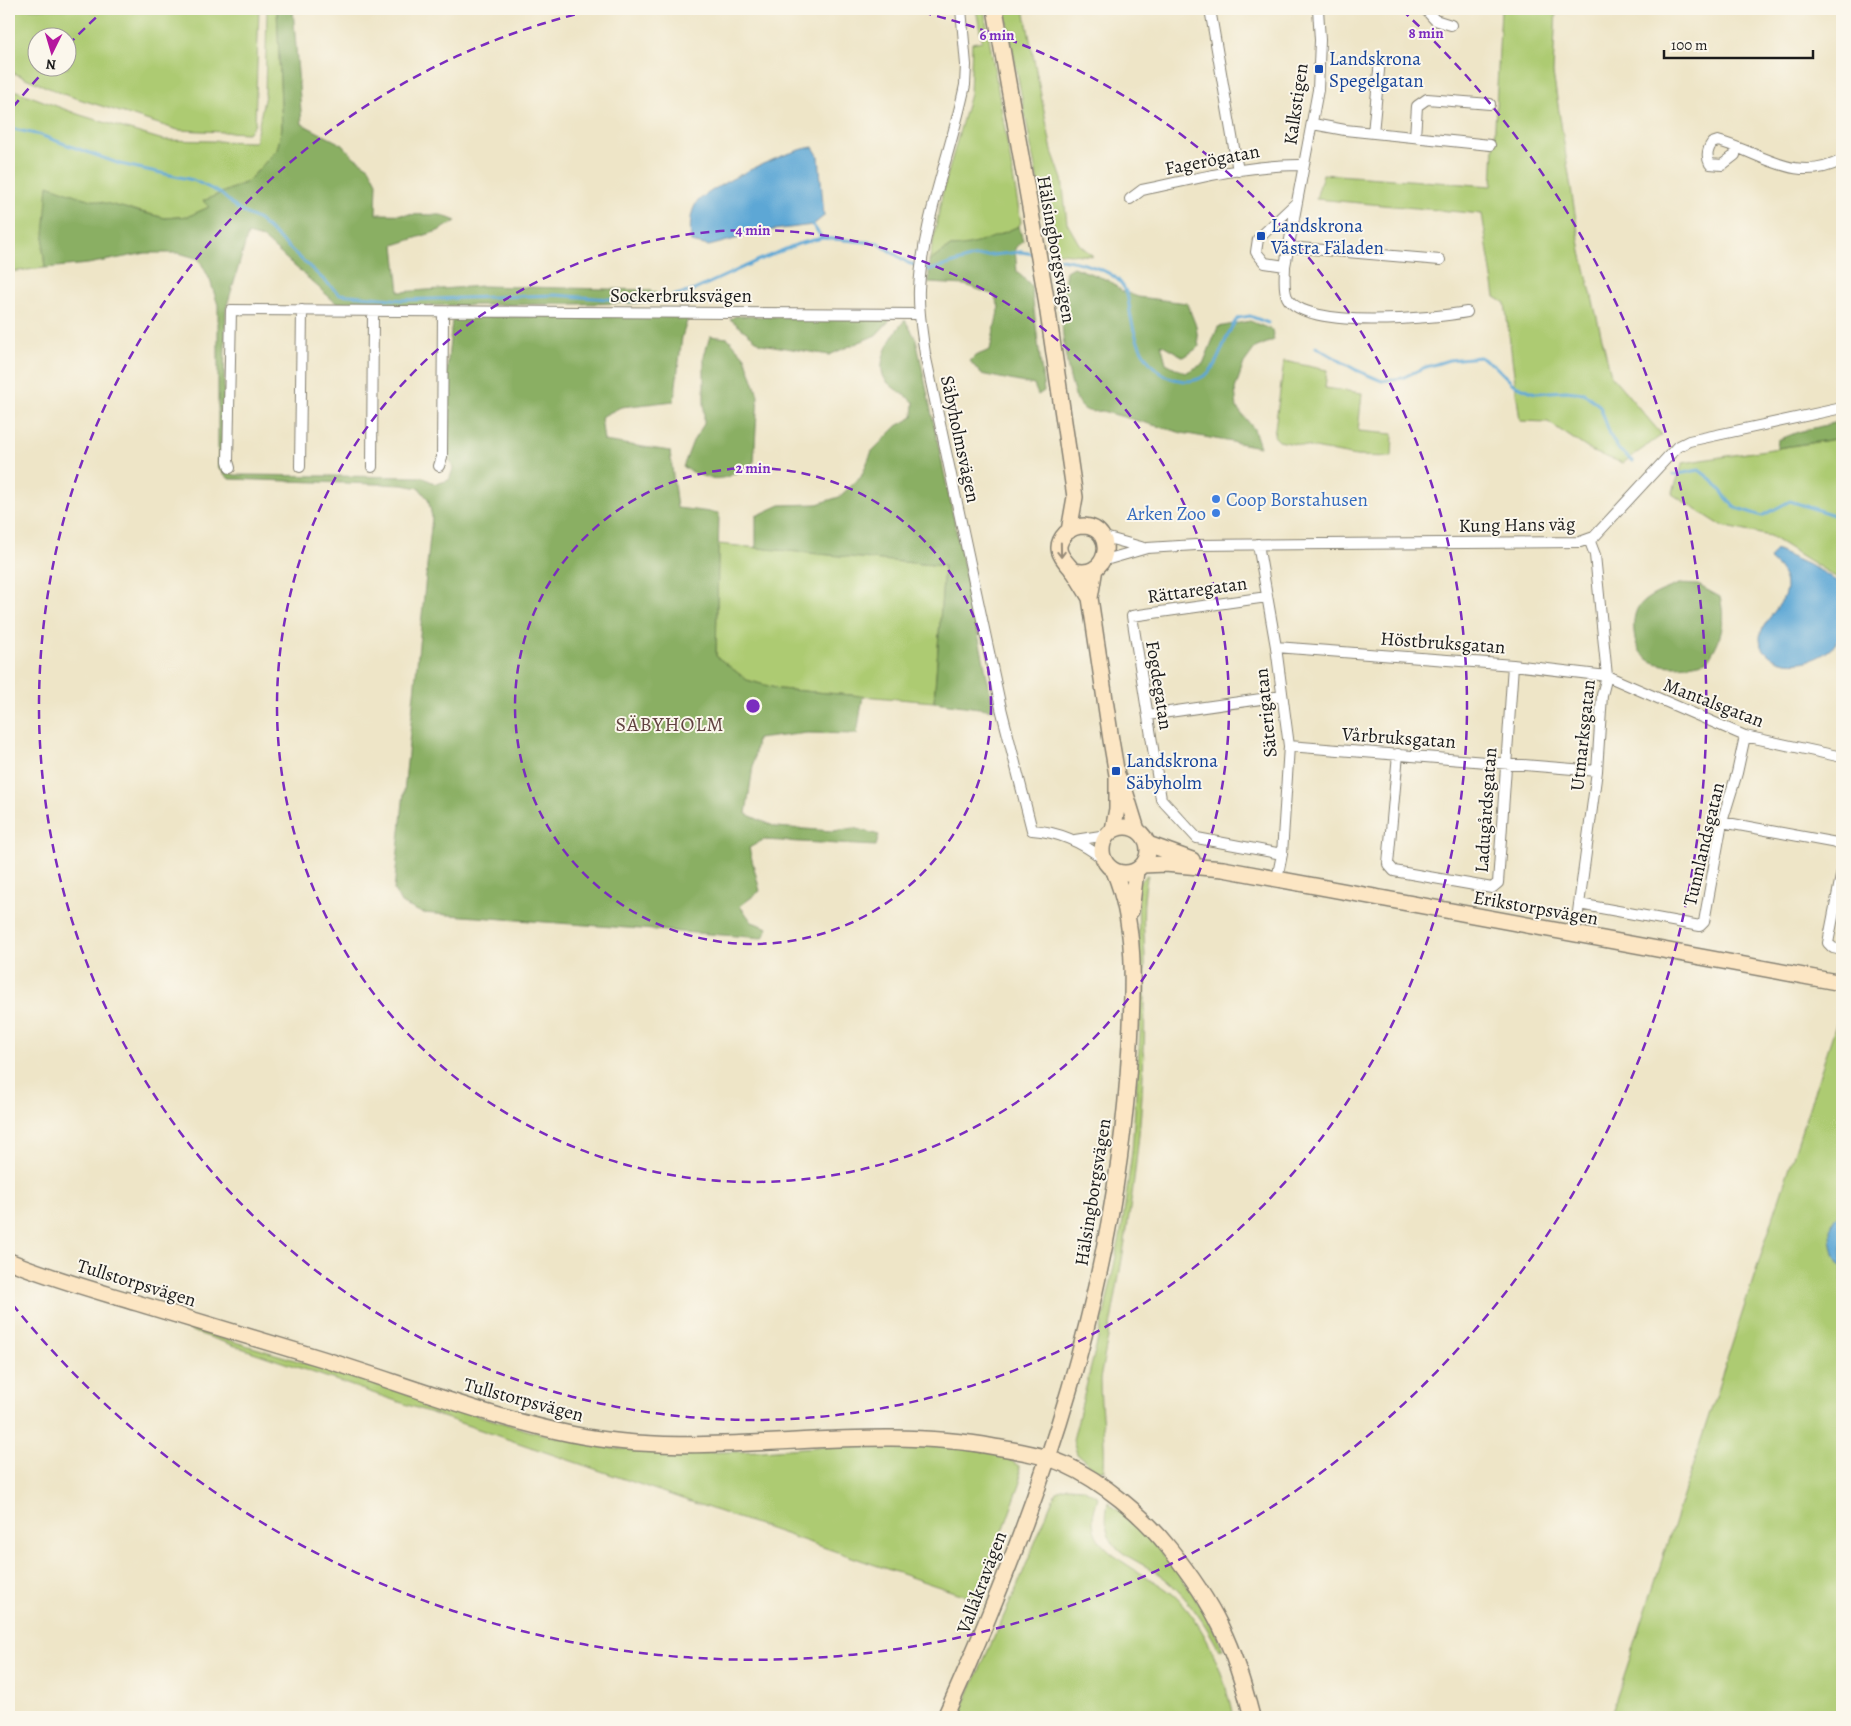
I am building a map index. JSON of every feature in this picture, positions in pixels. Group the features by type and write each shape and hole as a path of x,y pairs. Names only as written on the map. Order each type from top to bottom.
{"main road":[{"name":"Hälsingborgsvägen","path":"995,9 1045,292 1075,497 1069,530"},
{"name":"Hälsingborgsvägen","path":"1075,497 1096,532"},
{"path":"1090,598 1072,570 1064,562 1060,551 1062,540 1069,530 1079,527 1096,532 1106,548 1099,564 1090,598 1117,775 1115,793 1117,809 1110,832 1102,849 1103,859 1114,871 1125,874 1140,868 1148,855 1148,844 1137,830 1125,792 1117,775"},
{"path":"1072,570 1084,572 1099,564"},
{"path":"1110,832 1125,827 1137,830"},
{"name":"Erikstorpsvägen","path":"1148,844 1223,869"},
{"name":"Erikstorpsvägen","path":"1140,868 1165,864 1223,869 1842,983"},
{"name":"Hälsingborgsvägen","path":"1048,1458 1076,1371 1092,1310 1118,1176 1127,1092 1132,1003 1130,925 1140,868"},
{"name":"Hälsingborgsvägen","path":"1114,871 1130,925"},
{"name":"Tullstorpsvägen","path":"9,1262 73,1284 391,1380 467,1406 572,1434 667,1446 914,1437 969,1442 1048,1458 1081,1473 1138,1514 1190,1574 1215,1613 1239,1666 1252,1717"},
{"name":"Vallåkravägen","path":"945,1717 994,1609 1048,1458"}],"street":[{"name":"Säbyholmsvägen","path":"961,9 966,64 965,85 926,236 919,289 919,314 925,354 978,603 1032,830 1075,840 1103,859"},
{"path":"1210,9 1238,171"},
{"name":"Kalkstigen","path":"1319,9 1319,69 1313,124 1285,266 1287,296 1294,304 1312,312 1378,320 1409,320 1467,312"},
{"path":"1425,9 1435,20 1451,25"},
{"path":"1373,133 1380,60"},
{"path":"1415,137 1417,106 1426,99 1490,104"},
{"path":"1313,124 1373,133 1490,144"},
{"path":"1736,149 1776,164 1799,169 1818,168 1842,160"},
{"name":"Fagerögatan","path":"1130,199 1142,190 1238,171 1278,164 1304,165"},
{"path":"1285,266 1261,261 1256,252 1256,243 1296,203"},
{"path":"1289,247 1440,260"},
{"name":"Sockerbruksvägen","path":"230,468 228,460 231,310 919,314"},
{"path":"300,467 302,310"},
{"path":"372,467 373,311"},
{"path":"439,466 442,457 443,312"},
{"name":"Kung Hans väg","path":"1099,564 1147,548 1258,544 1580,542 1594,537 1677,447 1689,441 1842,408"},
{"name":"Kung Hans väg","path":"1096,532 1147,548"},
{"name":"Utmarksgatan","path":"1575,934 1597,771 1602,694 1607,676 1595,555 1589,539"},
{"name":"Säterigatan","path":"1258,544 1276,647 1289,746 1282,854 1277,879"},
{"name":"Rättaregatan","path":"1132,616 1267,596"},
{"name":"Fogdegatan","path":"1132,616 1158,792 1161,799 1197,838 1282,854"},
{"name":"Höstbruksgatan","path":"1276,647 1513,665 1607,676"},
{"name":"Ladugårdsgatan","path":"1398,754 1388,864 1394,871 1492,888 1498,883 1513,665"},
{"name":"Mantalsgatan","path":"1607,676 1745,736 1842,756"},
{"path":"1148,715 1282,696"},
{"name":"Tunnlandsgatan","path":"1579,904 1700,926 1704,922 1722,822 1738,773 1745,736"},
{"name":"Vårbruksgatan","path":"1289,746 1505,762 1597,771"},
{"path":"1722,822 1842,844"},
{"name":"Säbyholmsvägen","path":"1075,840 1110,832"},
{"path":"1842,871 1828,943 1833,948 1842,950"}],"green space":[{"path":"9,9 259,9 255,124 248,133 178,130 63,94 9,71"},
{"path":"267,9 277,9 282,128 277,150 247,182 203,201 209,207 189,216 165,218 130,209 43,249 45,268 9,272 9,88 80,115 163,140 255,142 265,95"},
{"path":"277,9 293,9 302,124 343,145 354,157 369,167 377,182 376,214 441,215 456,221 438,231 394,245 399,292 482,286 649,290 656,293 656,303 408,306 336,303 263,238 248,234 226,309 222,466 235,475 422,477 436,484 449,480 453,469 448,454 446,436 445,397 452,321 457,317 663,315 688,318 682,337 674,401 621,407 601,417 604,441 670,451 677,508 719,513 716,656 747,680 779,689 863,696 857,734 807,733 757,739 746,814 776,827 833,831 854,828 879,835 876,846 763,840 749,848 760,891 740,906 752,922 768,928 763,938 422,913 401,903 394,890 432,517 428,499 419,488 403,485 229,479 218,468 218,305 210,280 199,259 179,253 146,253 88,264 45,268 43,249 48,185 81,197 165,218 189,216 209,207 203,201 247,182 277,150 282,128"},
{"path":"976,9 984,9 1021,222 1019,226 989,240 963,247 949,247 929,262 943,191 970,94 972,43 982,41"},
{"path":"1005,9 1024,9 1052,151 1062,179 1067,223 1079,244 1093,256 1051,252"},
{"path":"1501,9 1556,9 1553,73 1581,252 1611,375 1662,435 1623,463 1593,452 1548,422 1520,421 1505,303 1495,297 1482,214 1316,199 1323,174 1492,186"},
{"path":"1019,226 1023,241 1015,248 1017,272 1031,285 1044,391 1038,395 1034,385 981,374 970,361 975,356 990,350 999,307 994,295 965,285 929,283 929,262 949,247 977,243"},
{"path":"1073,267 1108,280 1122,291 1138,297 1187,303 1196,326 1199,347 1184,357 1161,344 1166,363 1185,373 1203,364 1218,327 1250,321 1272,330 1274,340 1255,348 1244,363 1235,389 1237,408 1254,429 1260,447 1182,433 1102,411 1091,412 1083,408 1073,390 1062,329 1062,302 1066,271"},
{"path":"736,316 891,319 876,335 829,355 761,344 730,319"},
{"path":"905,320 916,339 994,710 934,702 944,566 756,548 756,516 780,505 817,504 839,497 861,477 872,451 897,426 913,417 914,402 888,383 883,376 882,368 883,359 890,341"},
{"path":"710,336 728,338 745,357 758,395 754,462 727,477 720,478 704,476 683,467 693,441 704,424 704,356"},
{"path":"1284,361 1327,370 1325,388 1362,393 1358,431 1393,434 1392,457 1356,456 1279,441 1274,436"},
{"path":"1842,421 1842,438 1777,448 1778,440 1798,432"},
{"path":"1842,438 1842,581 1770,536 1722,526 1672,494 1683,463"},
{"path":"718,544 944,566 934,702 779,689 747,680 716,656"},
{"path":"1679,584 1698,585 1720,597 1723,615 1719,638 1707,661 1672,666 1651,661 1642,655 1637,645 1634,622 1637,609 1643,602"},
{"path":"1148,875 1144,905 1145,1016 1141,1113 1133,1190 1100,1379 1104,1435 1104,1470 1097,1471 1077,1454 1073,1440 1105,1310 1122,1227 1132,1152 1140,1034 1138,883"},
{"path":"1842,1006 1842,1717 1610,1717 1634,1646"},
{"path":"136,1312 530,1431 608,1448 686,1453 762,1451 843,1445 934,1444 1001,1454 1019,1466 1021,1481 974,1612 972,1601 963,1595"},
{"path":"1068,1487 1083,1488 1098,1497 1093,1523 1096,1535 1104,1546 1128,1566 1169,1591 1189,1612 1199,1626 1214,1655 1230,1701 1233,1717 958,1717 1017,1587 1056,1491"},
{"path":"1108,1502 1145,1535 1174,1568 1200,1605 1223,1649 1219,1650 1197,1614 1169,1582 1122,1553 1114,1545 1108,1534 1106,1520"}],"water":[{"path":"813,147 819,157 824,216 813,225 765,231 709,246 691,242 690,226 693,210 698,201 720,185 753,168 787,154"},
{"path":"1776,550 1825,573 1836,582 1841,591 1842,624 1840,636 1832,648 1814,659 1793,663 1782,661 1765,651 1760,640 1762,630 1783,598 1786,586 1782,573 1769,559"},
{"path":"1842,1212 1842,1267 1834,1253 1831,1229 1833,1220"}],"waterway":[{"path":"9,128 40,135 120,164 193,180 220,193 239,210 259,220 339,294 402,300 555,295 648,302 692,291 798,244 822,238 878,243 908,263 931,270 973,257 1021,252 1034,254"},
{"path":"813,225 822,238"},
{"path":"1043,256 1072,261 1103,270 1118,280 1127,293 1133,328 1146,357 1160,372 1182,381 1192,381 1201,378 1209,372 1218,358 1233,324 1238,318 1250,316 1268,323"},
{"path":"1316,347 1356,370 1382,381 1402,378 1423,368 1449,360 1480,357 1494,365 1513,384 1535,393 1566,391 1584,393 1600,406 1611,437 1619,450 1633,461"},
{"path":"1673,475 1699,470 1712,480 1734,507 1762,516 1790,501 1837,516 1842,513"}],"place":[{"name":"Landskrona Spegelgatan","path":"1319,69"},
{"name":"Landskrona Västra Fäladen","path":"1261,236"},
{"name":"Coop Borstahusen","path":"1216,499"},
{"name":"Arken Zoo","path":"1216,513"},
{"name":"Landskrona Säbyholm","path":"1116,771"}],"district":[{"name":"SÄBYHOLM","path":"670,724"}]}
